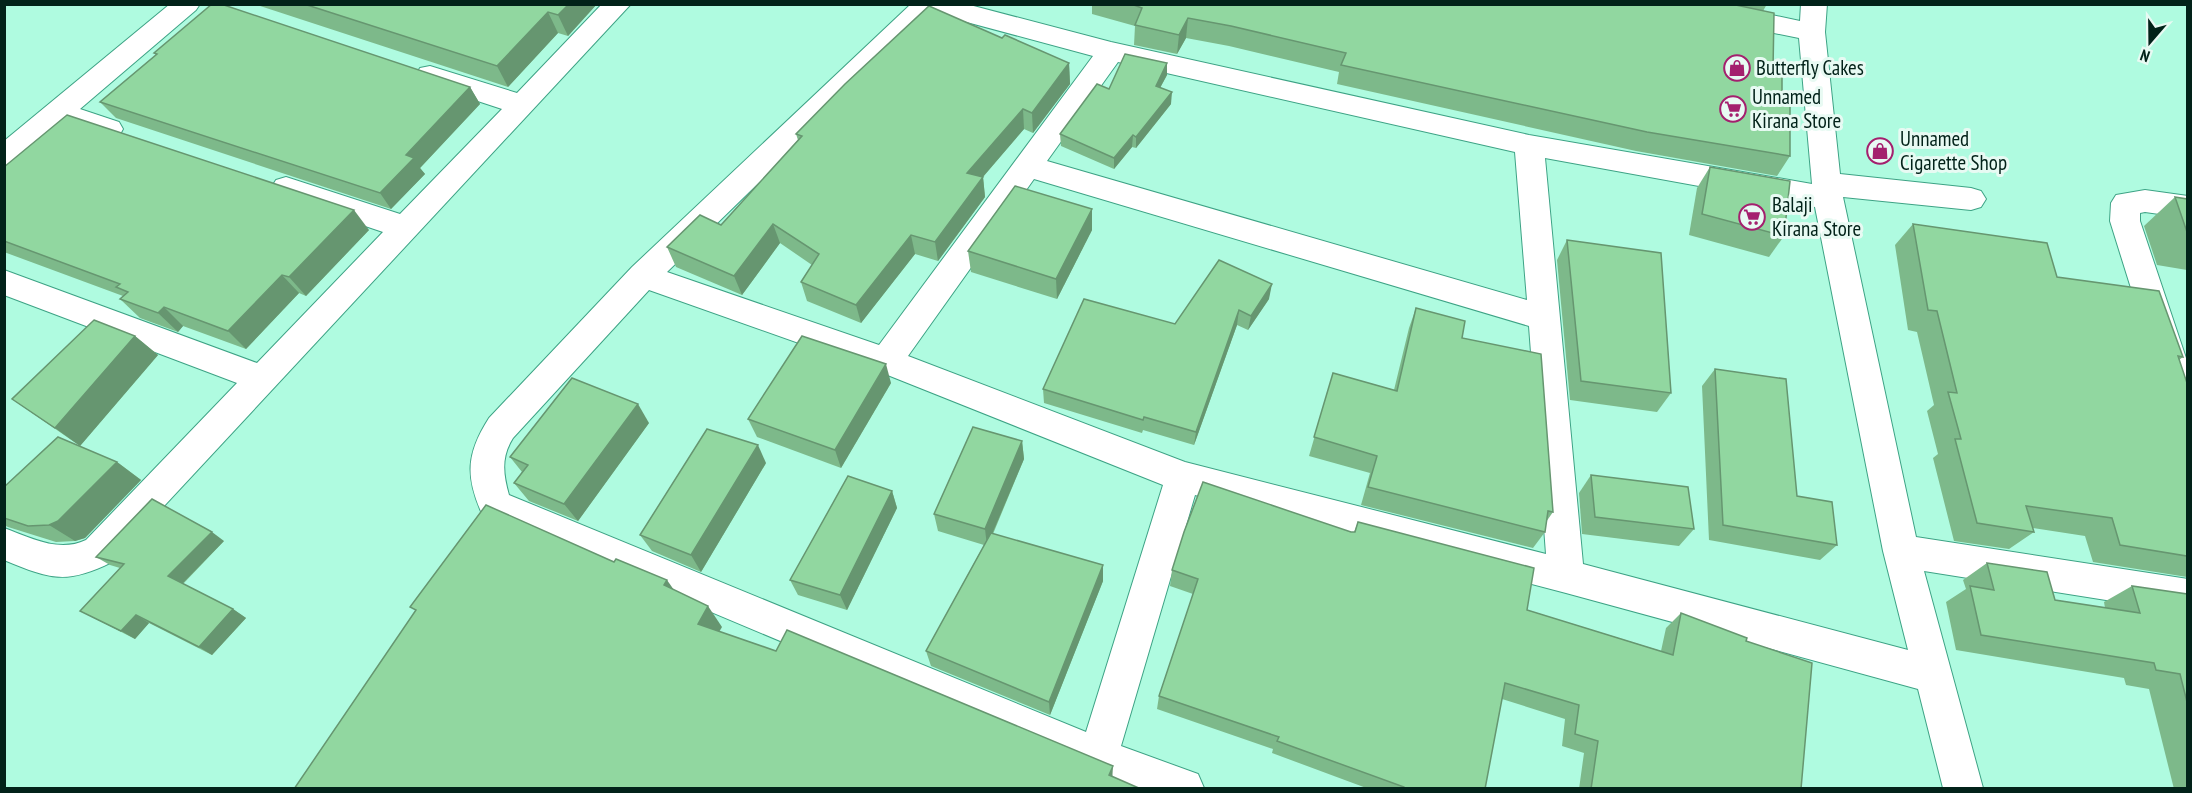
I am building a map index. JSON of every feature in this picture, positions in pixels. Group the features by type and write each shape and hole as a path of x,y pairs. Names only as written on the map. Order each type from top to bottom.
{"street":[{"path":"4,157 187,4"},
{"path":"4,544 51,562 67,563 84,560 99,551 618,4"},
{"path":"1184,789 485,519 485,471 488,452 501,428 643,276 929,4 1111,51 1529,145 1827,191 1971,200"},
{"path":"1674,4 1813,18 1827,191 1901,551 1963,789"},
{"path":"886,361 1111,51"},
{"path":"408,68 522,105"},
{"path":"58,112 136,138"},
{"path":"1529,145 1566,576"},
{"path":"1028,166 1544,318"},
{"path":"260,179 407,228"},
{"path":"2187,207 2145,201 2126,204 2125,220 2187,416"},
{"path":"643,276 886,361 1183,477 1566,576 1934,675"},
{"path":"4,282 264,379"},
{"path":"1098,757 1183,477"},
{"path":"1901,551 2187,596"}],"building":[{"path":"212,4 221,4 470,87 406,155 414,158 380,193 100,102"},
{"path":"304,4 569,4 558,15 548,12 497,66"},
{"path":"1131,4 1731,4 1774,13 1773,70 1782,72 1782,96 1790,97 1790,156 1647,132 1341,65 1346,53 1231,26 1188,18 1179,35 1135,25 1142,8"},
{"path":"929,6 1002,38 1005,35 1069,63 1032,113 1023,109 967,173 983,177 935,242 911,235 856,305 801,282 819,254 773,224 734,276 667,247 700,215 721,225 802,136 796,134 845,84"},
{"path":"1125,54 1167,63 1156,86 1172,92 1136,137 1133,135 1114,158 1060,134 1097,84 1109,89"},
{"path":"67,115 354,210 289,277 282,275 228,331 164,307 158,313 120,299 128,292 116,287 120,284 4,241 4,167"},
{"path":"1710,167 1790,181 1784,236 1702,214"},
{"path":"1015,186 1092,209 1056,279 968,251"},
{"path":"2175,197 2187,199 2187,232"},
{"path":"1913,224 2047,243 2057,277 2159,291 2183,357 2178,356 2187,383 2187,556 2120,545 2112,518 2026,506 2034,532 1977,523 1955,439 1961,439 1948,392 1957,393 1937,311 1928,310"},
{"path":"1567,240 1661,253 1671,393 1581,381"},
{"path":"1219,260 1272,284 1251,316 1239,310 1196,432 1144,417 1143,420 1043,389 1084,299 1175,324"},
{"path":"1416,308 1465,321 1462,338 1541,354 1553,512 1548,511 1545,532 1368,487 1377,456 1314,437 1333,373 1397,391"},
{"path":"94,320 135,336 55,428 12,399"},
{"path":"802,336 886,364 835,450 748,419"},
{"path":"1715,369 1786,379 1797,496 1832,502 1837,545 1723,525"},
{"path":"572,378 638,404 564,504 514,483 528,465 510,457"},
{"path":"973,427 1022,441 985,529 934,514"},
{"path":"707,429 758,445 691,555 640,535"},
{"path":"58,437 117,462 58,521 49,525 28,526 4,518 4,487"},
{"path":"1591,475 1688,487 1694,529 1595,517"},
{"path":"848,476 892,491 840,595 790,580"},
{"path":"1203,482 1351,532 1355,532 1358,522 1534,568 1527,610 1673,655 1681,613 1747,638 1746,641 1812,663 1801,789 1591,789 1598,741 1575,734 1579,705 1505,683 1485,789 1404,789 1404,787 1277,741 1279,737 1159,696 1198,579 1172,570"},
{"path":"152,499 212,532 168,576 233,609 199,647 136,615 121,631 80,611 124,564 96,557"},
{"path":"486,505 614,562 616,559 667,580 664,585 708,606 698,624 776,651 787,630 1113,766 1109,775 1141,789 294,789 416,610 410,607"},
{"path":"991,533 1103,565 1049,702 926,651"},
{"path":"1987,563 2047,572 2055,600 2140,613 2132,586 2187,594 2187,702 2180,674 2156,670 2154,663 1981,635 1970,586 1994,590"}],"place":[{"name":"Butterfly Cakes","path":"1737,68"},
{"name":"Unnamed Kirana Store","path":"1733,109"},
{"name":"Unnamed Cigarette Shop","path":"1880,151"},
{"name":"Balaji Kirana Store","path":"1752,217"}]}
